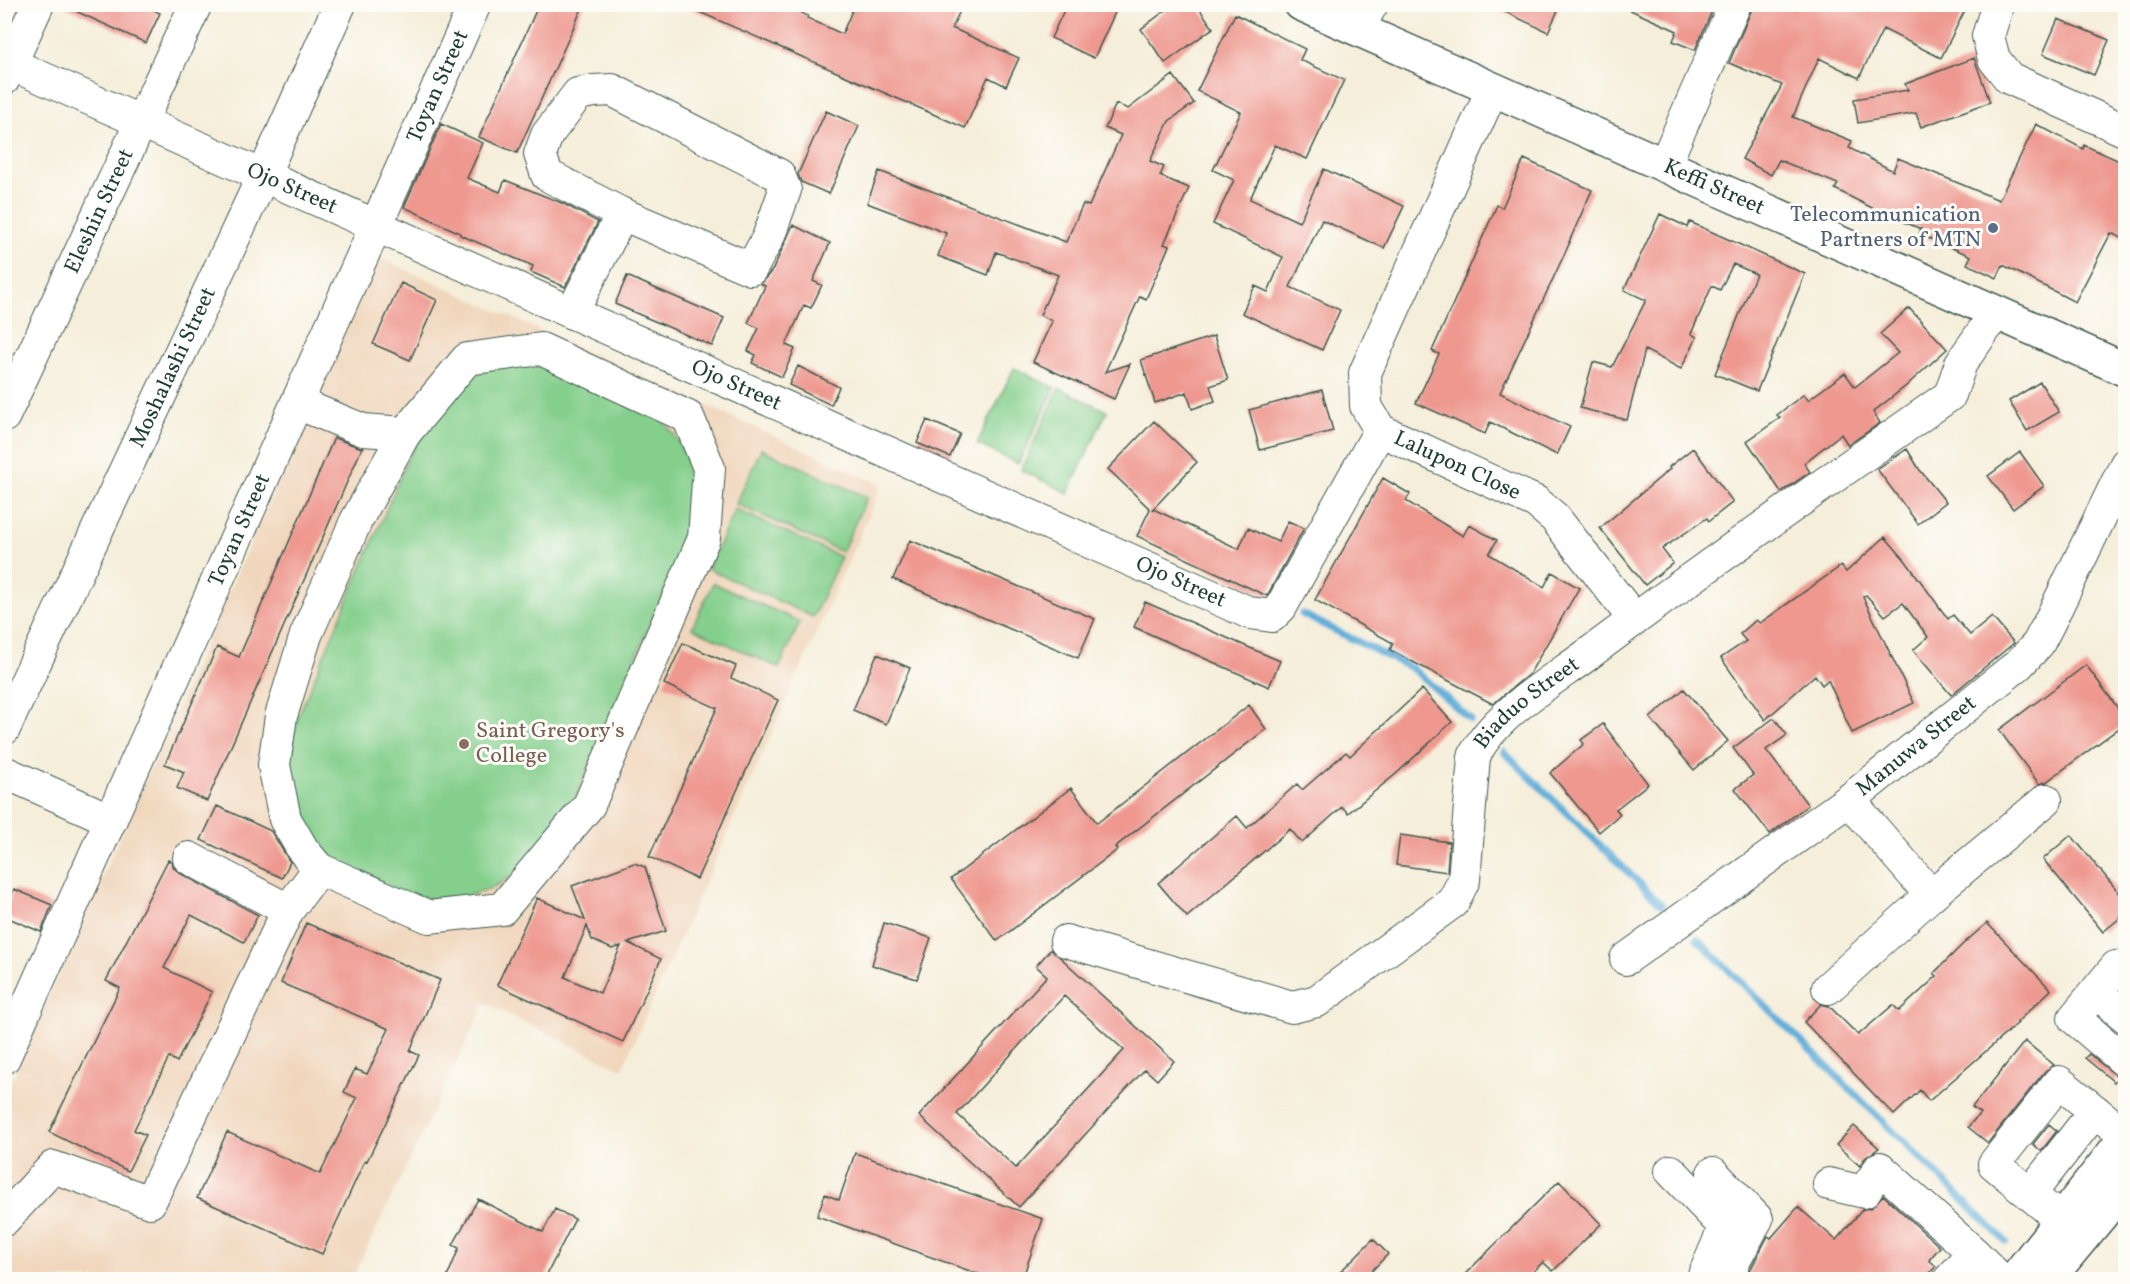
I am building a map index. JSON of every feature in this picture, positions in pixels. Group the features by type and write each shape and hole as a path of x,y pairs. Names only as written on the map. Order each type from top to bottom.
{"main road":[{"name":"Keffi Street","path":"1301,4 1365,17 1492,90 2126,370"},
{"path":"2014,1280 2126,1137"},
{"path":"2046,1280 2126,1185"}],"street":[{"path":"7,68 38,4"},
{"name":"Eleshin Street","path":"4,416 143,123 196,4"},
{"name":"Moshalashi Street","path":"4,729 263,176 340,4"},
{"name":"Toyan Street","path":"4,1058 475,4"},
{"path":"1664,166 1735,4"},
{"path":"1998,4 1988,36 1994,59 2009,78 2126,131"},
{"name":"Ojo Street","path":"7,68 143,123 1250,613 1272,615 1281,607 1380,430"},
{"path":"612,90 779,175 785,190 768,238 751,269 622,214 547,175 540,154 547,135 578,94 612,90"},
{"name":"Lalupon Close","path":"1492,90 1365,374 1366,406 1380,430 1536,502 1556,518 1634,620"},
{"path":"572,313 622,214"},
{"name":"Biaduo Street","path":"1066,940 1292,1007 1317,1001 1453,902 1464,880 1474,757 1480,742 1499,721 1634,620 1950,395 1961,363 1996,313"},
{"path":"541,349 688,417 709,468 704,538 589,805 502,909 429,917 320,869 303,850 285,819 273,765 281,717 306,635 356,521 405,434 467,359 541,349"},
{"path":"297,403 363,430 405,434"},
{"name":"Manuwa Street","path":"1626,959 1850,800 2018,665 2038,644 2126,464"},
{"path":"4,772 111,820"},
{"path":"1850,800 1931,895"},
{"path":"1828,988 1931,895 2046,800"},
{"path":"189,858 288,910"},
{"path":"4,1220 52,1167 150,1202 288,910 320,869"},
{"path":"2126,975 2116,967 2074,1018 2126,1062"},
{"path":"2096,992 2126,1017"},
{"path":"2061,1220 1994,1164 2059,1082 2126,1137"},
{"path":"2038,1108 2075,1137"},
{"path":"2030,1194 2095,1111"},
{"path":"2013,1140 2049,1169"},
{"path":"1829,1184 1864,1192 1880,1168 2001,1280"},
{"path":"1671,1171 1722,1224 1722,1234 1702,1280"},
{"path":"1713,1173 1757,1219 1724,1280"},
{"path":"1949,1280 1974,1253"}],"shaded area":[{"name":"Saint Gregory's College","path":"378,257 882,485 622,1069 485,1003 352,1279 5,1280 5,1094"}],"green space":[{"path":"546,363 657,415 674,434 690,464 694,491 692,517 681,553 569,812 517,874 490,889 464,897 431,899 398,894 336,865 299,819 289,760 296,721 410,454 453,388 484,369"},
{"path":"1014,368 1055,388 1018,464 977,444"},
{"path":"1059,388 1107,411 1068,493 1021,470"},
{"path":"761,449 867,497 842,552 736,504"},
{"path":"735,509 841,557 813,617 708,569"},
{"path":"713,583 800,622 779,668 692,628"}],"building":[{"path":"60,4 141,4 160,13 146,43"},
{"path":"539,4 584,4 517,153 479,137"},
{"path":"681,4 782,4 842,34 855,4 963,4 952,28 1019,58 1006,86 988,77 965,128"},
{"path":"1067,4 1119,4 1094,58 1051,38"},
{"path":"1174,4 1196,4 1213,28 1165,63 1141,29"},
{"path":"1488,4 1561,4 1548,32"},
{"path":"1617,4 1715,4 1695,50 1673,41 1677,31"},
{"path":"1753,4 1968,4 1941,58 1883,29 1859,78 1819,58 1793,117 1852,141 1849,148 1893,171 1898,158 1999,200 2036,124 2083,149 2084,145 2126,164 2126,240 2111,233 2075,302 2003,265 1997,278 1967,264 1971,256 1919,234 1921,229 1878,211 1835,189 1838,184 1779,160 1771,175 1742,159 1782,85 1729,63"},
{"path":"1235,14 1305,49 1300,60 1344,80 1307,159 1275,145 1250,199 1299,222 1324,169 1404,206 1384,248 1322,220 1290,287 1340,310 1322,350 1242,313 1255,286 1268,292 1283,257 1213,224 1234,180 1213,170 1241,112 1197,91"},
{"path":"2058,19 2109,40 2094,75 2043,54"},
{"path":"1974,58 1990,102 1921,127 1916,113 1858,123 1854,99 1908,90 1905,84"},
{"path":"1173,75 1194,103 1169,121 1150,161 1164,167 1160,176 1189,188 1164,244 1169,246 1146,299 1140,296 1105,372 1130,364 1114,399 1033,362 1052,321 1040,315 1058,275 996,252 988,275 938,256 946,233 867,203 879,171 1066,242 1083,204 1089,206 1121,135 1105,128 1116,104 1128,109"},
{"path":"826,111 859,126 829,194 801,182 798,174"},
{"path":"441,124 483,143 467,178 500,192 505,180 562,203 598,222 565,287 531,272 533,266 460,235 404,207"},
{"path":"1524,159 1592,190 1500,393 1570,427 1557,455 1490,422 1485,434 1416,403 1439,354 1432,351 1497,205 1502,208"},
{"path":"1660,214 1687,227 1690,222 1805,274 1757,391 1715,374 1756,274 1733,264 1720,290 1712,286 1691,334 1697,337 1681,369 1645,350 1627,420 1580,408 1593,362 1612,367 1646,300 1624,290"},
{"path":"793,225 830,243 813,281 822,285 811,308 804,305 786,345 795,349 782,377 752,363 756,355 748,351 759,328 748,323 765,286 761,284 773,269"},
{"path":"627,276 724,318 712,346 615,304"},
{"path":"401,283 437,300 410,360 373,344"},
{"path":"1909,308 1947,349 1873,412 1880,423 1848,445 1841,434 1804,463 1810,472 1781,492 1747,441 1780,418 1777,415 1804,394 1808,400 1845,373 1855,387 1898,353 1880,334"},
{"path":"1214,336 1228,380 1210,386 1215,401 1192,409 1187,392 1155,403 1141,360"},
{"path":"798,366 839,387 831,405 789,385"},
{"path":"2040,382 2059,412 2027,431 2009,401"},
{"path":"1322,390 1333,431 1260,450 1249,410"},
{"path":"927,420 960,434 950,457 917,443"},
{"path":"1154,421 1197,462 1153,509 1239,549 1248,528 1278,542 1288,521 1304,528 1267,596 1137,536 1150,509 1108,469"},
{"path":"334,438 362,448 207,801 177,788 184,772 165,764 217,647 239,657"},
{"path":"1693,448 1733,502 1709,521 1707,518 1662,549 1673,563 1645,585 1600,528"},
{"path":"1907,449 1919,469 1946,502 1918,524 1877,469"},
{"path":"2020,452 2044,486 2013,509 1988,476"},
{"path":"1383,478 1410,494 1406,501 1463,536 1469,525 1497,540 1489,554 1544,587 1552,572 1579,588 1530,673 1493,704 1390,650 1393,643 1315,600"},
{"path":"1885,537 1905,560 1948,619 1953,615 1970,635 1992,617 2014,643 1951,695 1913,650 1928,637 1903,603 1885,616 1866,595 1863,597 1914,703 1852,733 1828,680 1822,685 1815,675 1765,720 1721,658 1746,641 1740,634 1756,620 1760,623 1841,566 1846,572"},
{"path":"910,540 1095,619 1078,658 893,579"},
{"path":"1145,602 1280,661 1269,687 1134,627"},
{"path":"683,643 736,666 731,678 778,700 697,879 649,857 717,708 664,684"},
{"path":"877,654 910,668 886,724 853,710"},
{"path":"2086,665 2126,719 2126,723 2046,782 2039,784 1999,730"},
{"path":"1422,689 1452,722 1396,774 1348,813 1342,807 1302,843 1290,829 1187,917 1158,883 1237,816 1247,828 1297,784 1302,790 1346,752 1350,756"},
{"path":"1684,689 1728,741 1694,770 1650,718"},
{"path":"1249,705 1266,729 1115,847 1117,850 997,941 951,879 1071,788 1097,823"},
{"path":"1774,718 1787,735 1766,750 1808,805 1770,834 1735,789 1753,775 1733,748"},
{"path":"1603,724 1648,784 1616,809 1620,814 1599,832 1550,773 1584,744 1581,740"},
{"path":"217,806 271,831 290,862 282,878 201,840"},
{"path":"1400,835 1449,842 1447,872 1396,865"},
{"path":"2071,835 2126,901 2126,913 2103,932 2043,859"},
{"path":"168,860 181,874 258,915 244,942 191,915 164,968 212,992 177,1062 169,1057 134,1130 146,1135 128,1171 49,1132 120,988 106,981"},
{"path":"634,863 645,867 666,931 628,943 661,959 623,1042 497,985 537,898 585,920 572,886","holes":["587,926 592,940 612,949 621,946 600,993 565,977"]},
{"path":"14,889 52,905 41,932 4,916"},
{"path":"306,923 440,980 410,1051 419,1055 367,1161 365,1160 322,1254 197,1198 227,1132 320,1174 357,1098 344,1092 355,1069 367,1074 389,1029 281,983"},
{"path":"884,923 931,938 917,979 872,965"},
{"path":"1987,923 2051,990 2018,1023 1929,1101 1920,1090 1894,1115 1804,1022 1821,1004 1829,1006 1858,1035 1893,1005 1899,1011 1937,976 1934,973 1962,945"},
{"path":"1051,949 1174,1061 1157,1080 1145,1069 1019,1207 919,1116 1047,976 1036,966","holes":["1064,996 1124,1050 1016,1168 957,1114"]},
{"path":"2025,1041 2054,1065 2045,1071 1988,1143 1968,1127 1980,1113 1972,1107"},
{"path":"2089,1054 2118,1077 2114,1082 2085,1058"},
{"path":"2049,1124 2057,1131 2041,1151 2033,1144"},
{"path":"1854,1126 1879,1148 1865,1158 1860,1166 1836,1145"},
{"path":"855,1153 1043,1219 1022,1280 995,1280 817,1216 825,1194 839,1200"},
{"path":"1559,1181 1601,1224 1553,1271 1543,1262 1525,1280 1459,1280"},
{"path":"1883,1195 1940,1247 1929,1260 1936,1266 1924,1280 1745,1280 1768,1236 1771,1238 1798,1207 1836,1240 1863,1209 1871,1208"},
{"path":"478,1199 543,1232 555,1209 575,1219 544,1280 446,1280 459,1248 453,1245"},
{"path":"1373,1239 1388,1254 1363,1280 1332,1280"}],"waterway":[{"path":"1302,614 1413,669 1471,720"},
{"path":"1504,752 1662,905"},
{"path":"1697,939 2006,1242"}],"place":[{"name":"Telecommunication Partners of MTN","path":"1993,228"},
{"name":"Saint Gregory's College","path":"464,744"}]}
